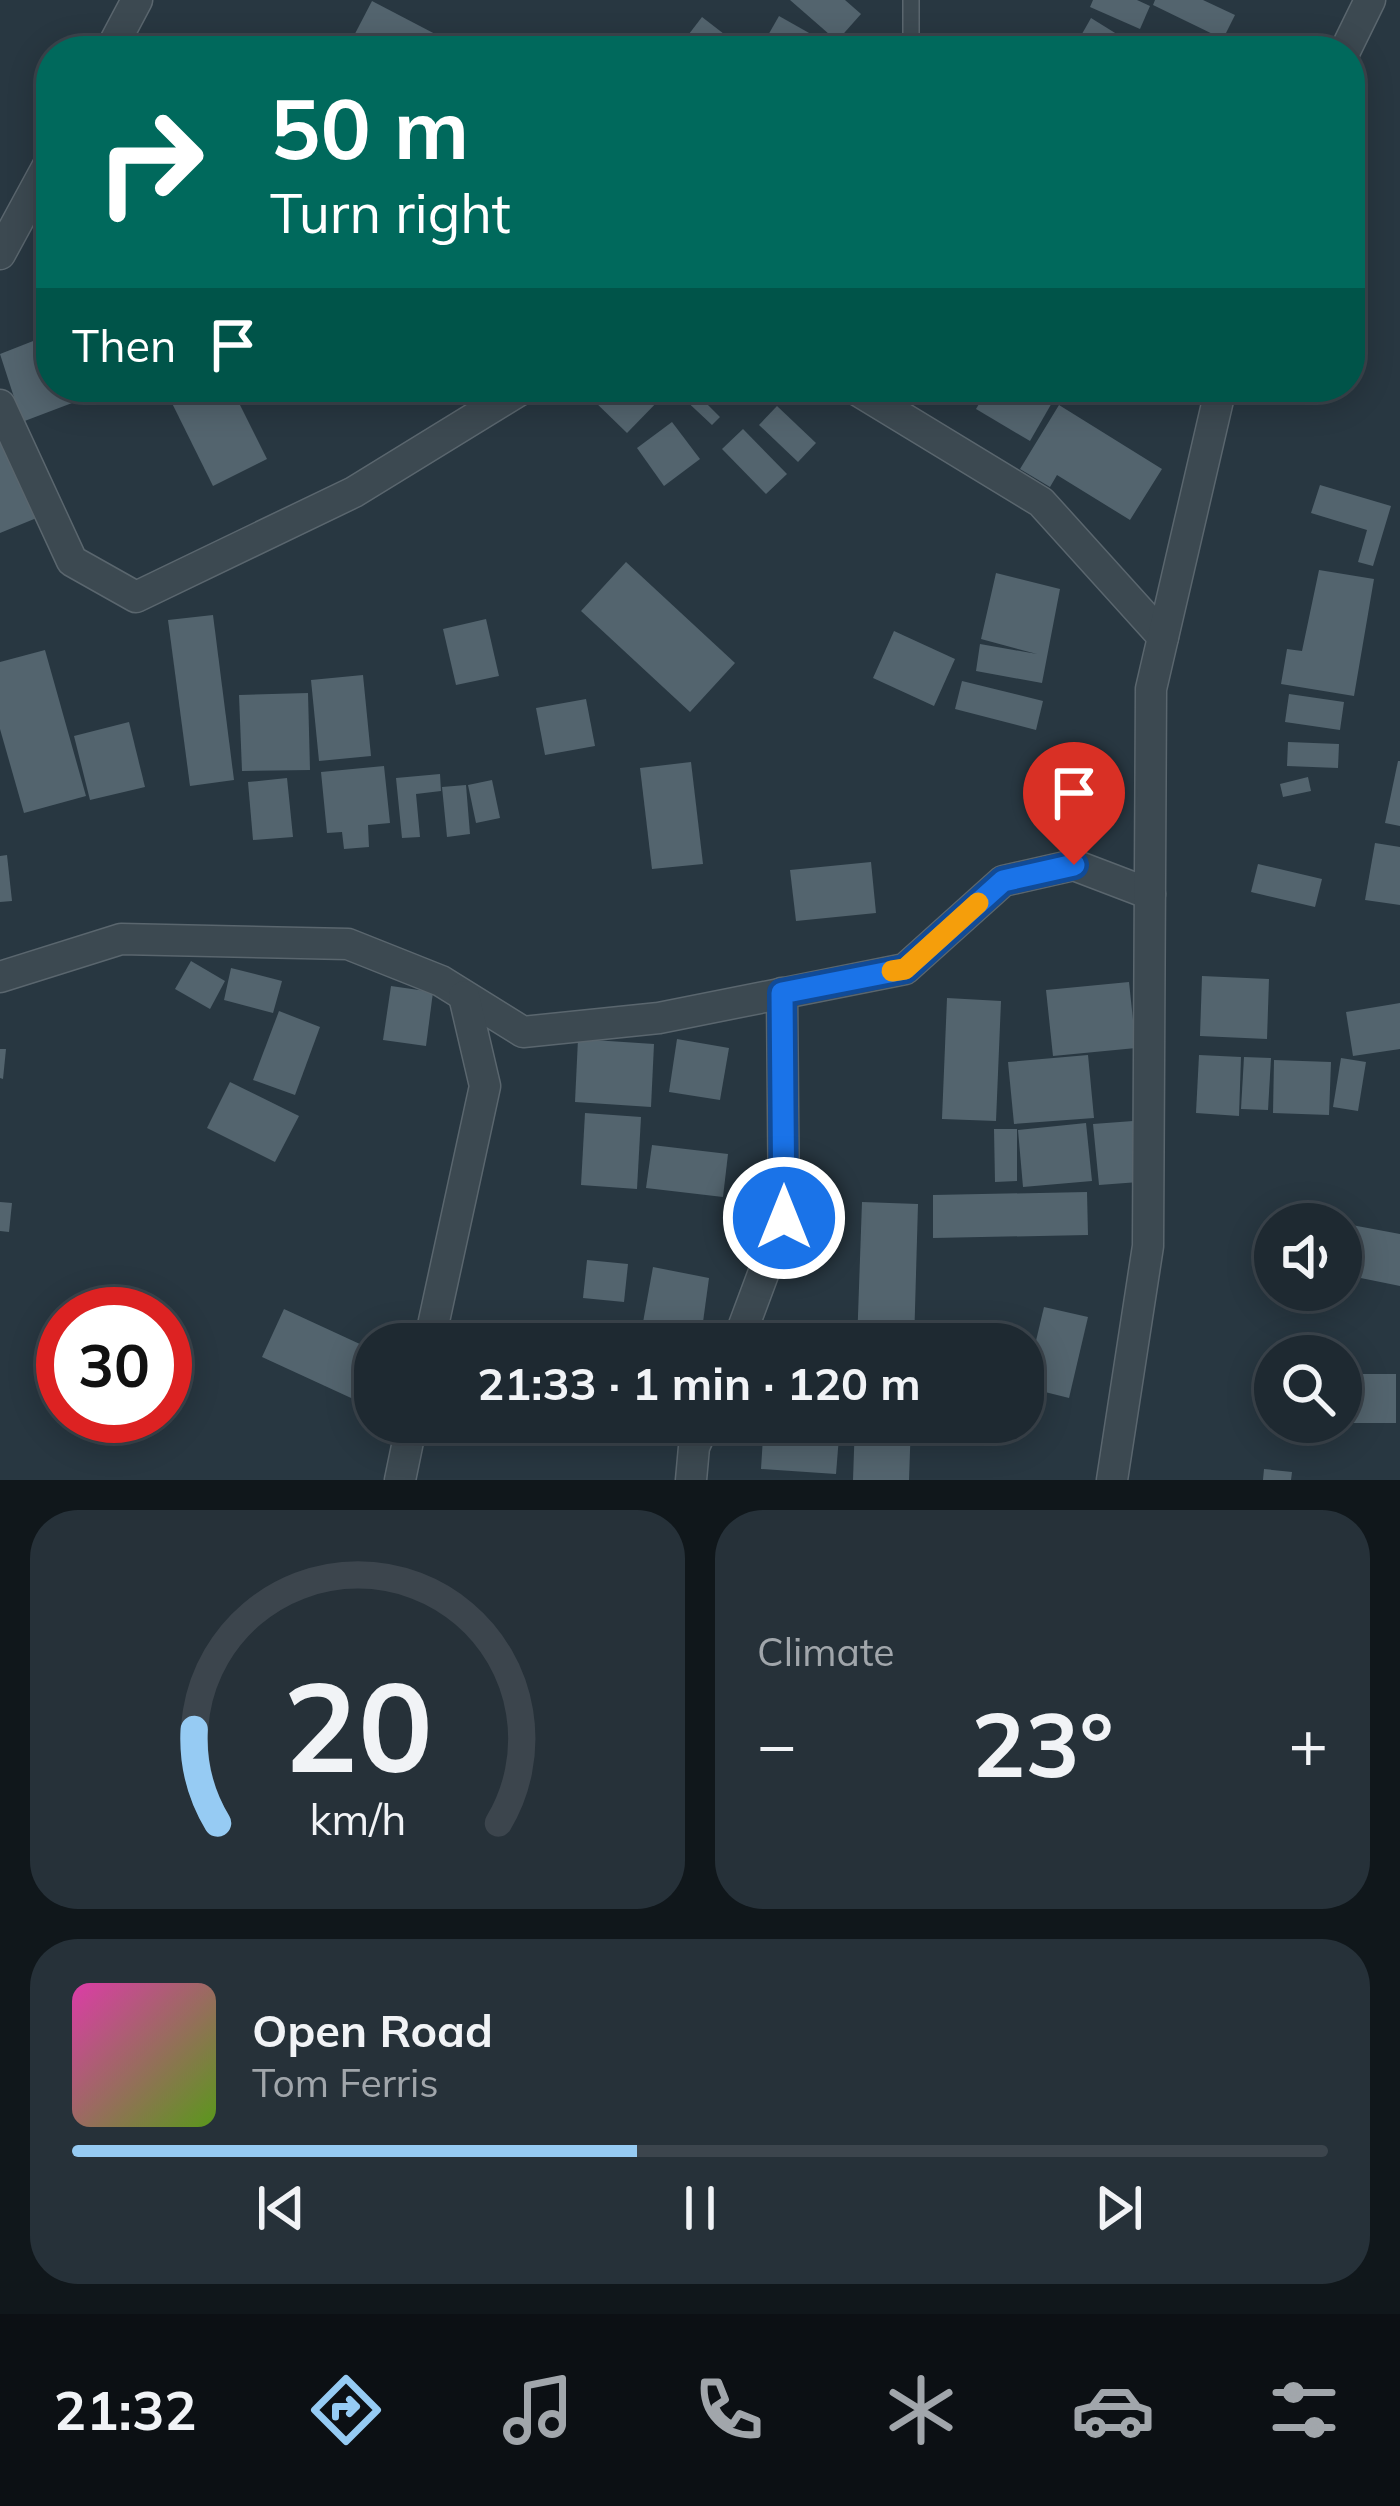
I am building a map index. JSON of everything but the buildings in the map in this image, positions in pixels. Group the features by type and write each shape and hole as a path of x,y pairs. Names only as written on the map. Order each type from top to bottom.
{"street":[{"path":"118,36 137,0"},
{"path":"1352,36 1370,0"},
{"path":"0,254 36,188"},
{"path":"0,405 71,561 136,597 354,492 501,402"},
{"path":"877,402 1041,502 1163,638"},
{"path":"1112,1480 1148,1246 1151,689 1218,402"},
{"path":"0,977 121,938 347,944 464,996 523,1032 659,1018 905,969 1003,881 1074,865 1150,894"},
{"path":"745,1323 784,1218 782,993"},
{"path":"434,1323 485,1086 464,996"},
{"path":"400,1480 408,1443"},
{"path":"691,1480 696,1443"}],"lane":[{"path":"911,0 911,36"}],"slow traffic":[{"path":"892,971 905,969 978,903"}],"route":[{"path":"784,1218 782,993 905,969 1003,881 1074,865"}]}
